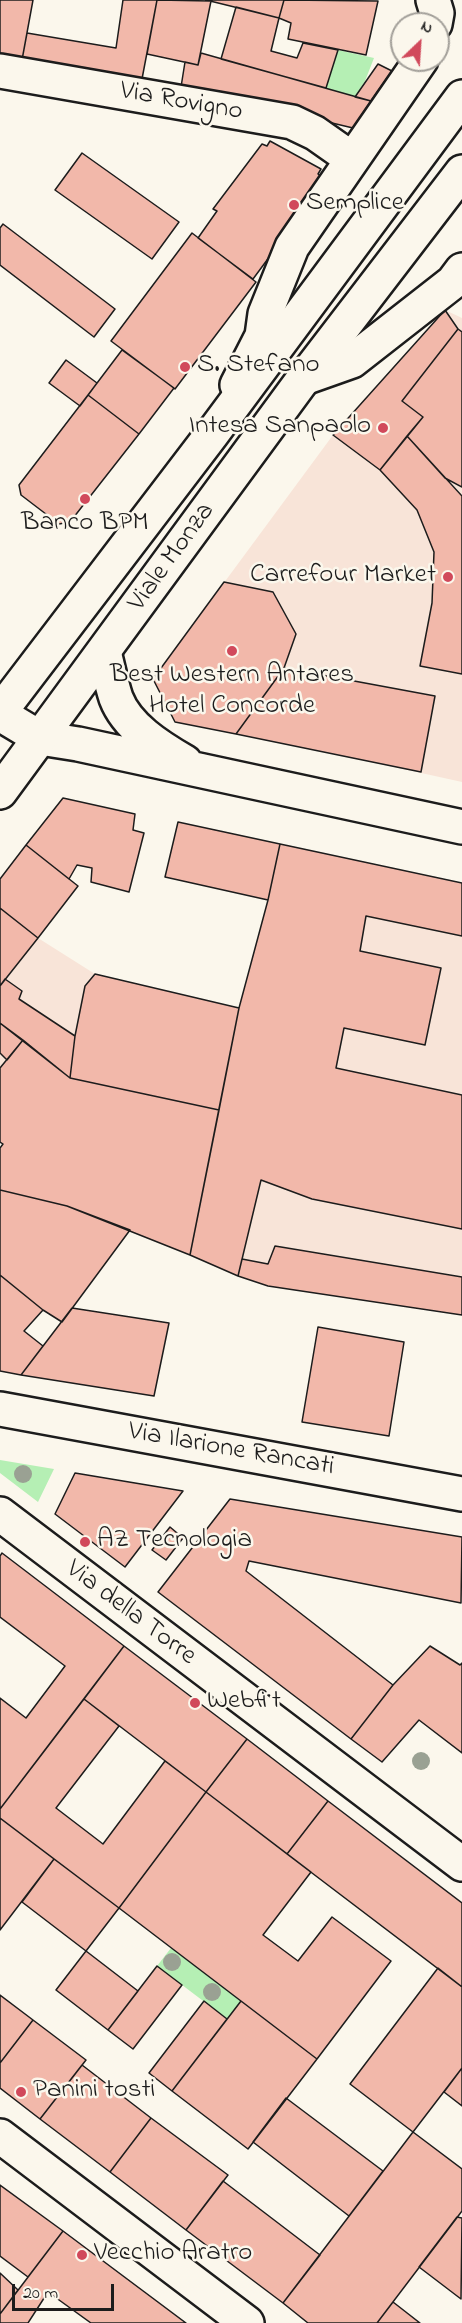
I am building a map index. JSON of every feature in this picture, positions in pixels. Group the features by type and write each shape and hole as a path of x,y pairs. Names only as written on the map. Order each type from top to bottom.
{"street":[{"name":"Via Rovigno","path":"0,71 292,122 315,133 352,159"},
{"name":"Viale Monza","path":"212,434 262,336 265,314 292,247 413,72"},
{"name":"Viale Monza","path":"40,738 0,713 212,434 462,97"},
{"name":"Viale Monza","path":"0,792 304,378 462,172"},
{"path":"304,378 352,361 459,279"},
{"path":"104,652 116,698 132,721 166,752 205,773"},
{"path":"40,738 78,744 462,827"},
{"name":"Via Ilarione Rancati","path":"0,1409 462,1494"},
{"name":"Via della Torre","path":"0,1514 462,1864"},
{"path":"0,2136 247,2323"}],"shaded area":[{"path":"445,310 462,318 462,782 290,744 175,722 153,679 333,435"},
{"path":"280,844 462,883 462,1315 268,1286 130,1230 0,1190 0,1148 2,1144 0,1142 0,986 38,938 95,974 239,1008 268,900"}],"green space":[{"path":"338,50 374,58 365,81 355,97 326,88"},
{"path":"0,1460 54,1469 38,1502 0,1473"},
{"path":"171,1948 241,2001 227,2019 157,1966"}],"building":[{"path":"0,0 33,0 22,60 0,56"},
{"path":"123,0 157,0 142,79 22,60 27,33 116,48"},
{"path":"157,0 211,1 198,65 147,54"},
{"path":"206,0 284,0 279,18"},
{"path":"284,0 378,1 366,55 288,39 291,23 279,18"},
{"path":"236,7 279,18 271,51 297,58 303,43 338,50 326,88 221,59"},
{"path":"201,53 371,101 353,128 181,87 185,62 198,65"},
{"path":"378,64 390,70 391,72 371,101 355,97"},
{"path":"270,141 321,169 318,174 326,180 271,251 273,252 253,279 198,238 217,211 213,209 262,144 267,146"},
{"path":"82,153 179,222 152,259 55,190"},
{"path":"3,224 115,309 94,337 0,265 0,228"},
{"path":"192,233 256,282 175,389 111,341"},
{"path":"445,310 458,329 402,401 423,417 380,470 333,435"},
{"path":"458,329 462,332 462,487 445,478 407,436 423,417 402,401"},
{"path":"122,350 174,388 139,434 88,395"},
{"path":"66,360 97,383 80,406 49,383"},
{"path":"88,395 139,434 70,522 59,524 21,495 19,485"},
{"name":"Carrefour Market","path":"407,436 462,496 462,674 420,666 432,603 434,552 417,510 380,470"},
{"name":"Best Western Antares Hotel Concorde","path":"224,582 273,592 296,634 284,668 236,734 175,722 153,679"},
{"path":"284,668 435,696 421,772 236,734"},
{"path":"63,798 135,814 133,830 144,833 129,892 91,882 92,868 77,865 69,879 26,845"},
{"path":"178,822 280,844 268,900 165,877"},
{"path":"280,844 462,883 462,936 366,916 360,951 441,968 425,1045 344,1028 336,1068 462,1095 462,1229 312,1199 261,1180 238,1276 190,1255 239,1008 268,900"},
{"path":"26,845 78,886 38,938 0,908 0,879"},
{"path":"0,908 38,938 0,986"},
{"path":"95,974 239,1008 219,1110 70,1078 75,1036 85,986"},
{"path":"5,979 22,991 19,999 75,1036 70,1078 0,1023 0,986"},
{"path":"0,1023 23,1040 7,1060 0,1053"},
{"path":"23,1040 70,1078 219,1110 190,1255 67,1206 0,1190 0,1148 3,1144 0,1142 0,1068"},
{"path":"0,1190 67,1206 130,1230 62,1322 43,1310 0,1275"},
{"path":"275,1246 462,1277 462,1315 268,1286 238,1276 242,1259 268,1264"},
{"path":"0,1275 43,1310 24,1331 43,1346 21,1375 0,1371"},
{"path":"72,1308 169,1323 154,1396 21,1375"},
{"path":"318,1327 404,1342 389,1436 302,1422"},
{"path":"75,1473 183,1491 125,1567 55,1514"},
{"path":"230,1499 462,1537 461,1603 249,1561 246,1571 393,1685 351,1739 158,1592"},
{"path":"170,1527 183,1538 166,1560 152,1550"},
{"path":"2,1553 124,1646 0,1809 0,1698 26,1718 65,1666 0,1617 0,1556"},
{"path":"124,1646 247,1739 206,1792 84,1699"},
{"path":"430,1646 460,1665 462,1663 462,1753 419,1720 382,1762 351,1739 393,1685"},
{"path":"84,1699 119,1726 56,1808 103,1844 165,1761 206,1792 119,1908 0,1818 0,1809"},
{"path":"247,1739 328,1801 287,1854 206,1792"},
{"path":"206,1792 311,1872 263,1935 298,1961 332,1917 391,1961 317,2059 119,1908"},
{"path":"328,1801 462,1903 462,1987 287,1854"},
{"path":"0,1818 54,1859 0,1930"},
{"path":"54,1859 119,1908 86,1951 22,1902"},
{"path":"86,1951 138,1991 108,2030 56,1990"},
{"path":"157,1966 182,1985 133,2049 108,2030"},
{"path":"438,1968 462,1987 462,2068 413,2132 350,2084"},
{"path":"0,1995 33,2020 0,2063"},
{"path":"204,2001 227,2019 172,2091 149,2073"},
{"path":"241,2001 317,2059 248,2149 172,2091"},
{"path":"33,2020 86,2060 40,2119 0,2088 0,2063"},
{"path":"82,2065 151,2118 110,2172 40,2119"},
{"path":"462,2068 462,2106 444,2092"},
{"path":"286,2098 383,2171 349,2216 253,2142"},
{"path":"151,2118 228,2175 186,2230 110,2172"},
{"path":"413,2132 462,2169 462,2211 377,2323 308,2323 283,2303"},
{"path":"223,2181 320,2255 283,2303 186,2230"},
{"path":"0,2185 63,2231 28,2277 0,2256"},
{"path":"457,2217 462,2218 461,2299 419,2267"},
{"path":"63,2231 186,2323 91,2323 48,2292 28,2323 0,2323 0,2314"},
{"path":"0,2273 18,2290 0,2314"},
{"path":"393,2302 420,2323 377,2323"}],"place":[{"name":"Semplice","path":"294,205"},
{"name":"S. Stefano","path":"185,367"},
{"name":"Intesa Sanpaolo","path":"383,428"},
{"name":"Banco BPM","path":"85,499"},
{"name":"Carrefour Market","path":"448,577"},
{"name":"Best Western Antares Hotel Concorde","path":"232,651"},
{"name":"AZ Tecnologia","path":"85,1542"},
{"name":"Webfit","path":"195,1703"},
{"name":"Panini tosti","path":"21,2092"},
{"name":"Vecchio Aratro","path":"82,2255"}]}
